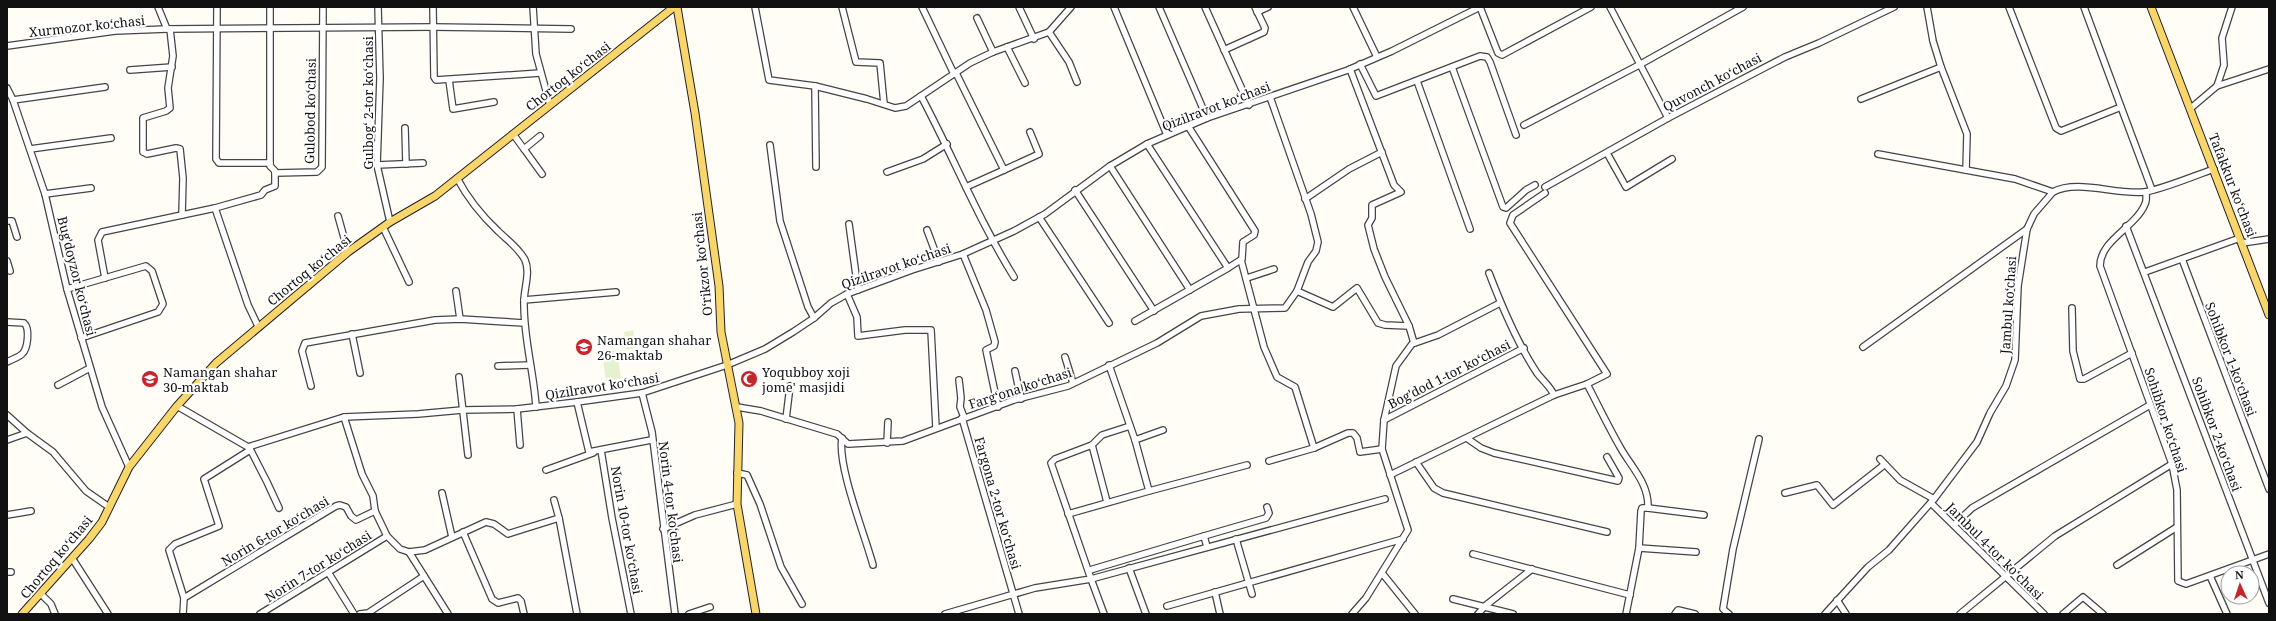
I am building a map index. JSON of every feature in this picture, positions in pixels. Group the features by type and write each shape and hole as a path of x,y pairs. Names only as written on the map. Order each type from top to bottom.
{"main road":[{"name":"Chortoq koʻchasi","path":"22,614 41,594 102,522 129,467 177,406 216,363 258,326 348,252 386,225 435,196 675,7"},
{"name":"Oʻrikzor koʻchasi","path":"675,7 695,113 719,286 721,332 727,366 737,407 740,442 737,473 737,504 756,614"},
{"name":"Tafakkur koʻchasi","path":"2151,7 2191,108 2269,315"}],"street":[{"path":"158,7 169,29 173,52 168,88 170,108 166,111 143,118 143,152 147,154 176,148 180,149 182,215"},
{"path":"217,7 216,159 219,163 270,163"},
{"path":"105,278 98,240 100,233 215,208 261,195 265,190 275,186 275,173 270,163 270,7"},
{"name":"Gulobod koʻchasi","path":"275,173 317,172 322,167 322,7"},
{"name":"Gulbogʻ 2-tor koʻchasi","path":"378,7 380,78 377,165 386,225 409,282"},
{"path":"433,7 435,79 449,80 540,73"},
{"path":"533,7 534,29 540,73 550,105"},
{"path":"755,7 767,79 815,86 895,108 901,108 993,52 1034,39 1049,32 1071,7"},
{"path":"842,7 856,62 880,63 884,104"},
{"path":"922,7 1004,170"},
{"path":"1018,7 1034,39"},
{"path":"1061,7 1065,14"},
{"path":"1114,7 1167,135"},
{"path":"1160,7 1207,118"},
{"path":"1205,7 1248,105"},
{"path":"1224,50 1264,32 1264,28 1256,10 1268,7"},
{"path":"1353,7 1377,57"},
{"path":"1480,7 1498,53 1502,55 1591,7"},
{"name":"Qizilravot koʻchasi","path":"184,598 169,550 176,544 219,526 204,479 249,449 344,417 418,414 462,410 518,409 577,402 642,393 727,366 765,349 814,318 831,303 848,294 963,254 1039,217 1110,166 1147,144 1207,118 1270,98 1350,69 1480,7"},
{"path":"1610,7 1668,118"},
{"path":"1524,125 1639,65 1743,7"},
{"name":"Quvonch koʻchasi","path":"1587,384 1607,374 1510,223 1513,215 1545,190 1668,118 1785,57 1819,43 1865,19 1894,7"},
{"path":"1927,7 1933,41 1941,67 1967,134 1966,170"},
{"path":"2009,7 2057,130 2061,131 2121,107"},
{"path":"2084,7 2152,190"},
{"path":"2217,86 2224,64 2222,38 2232,7"},
{"path":"977,18 993,52"},
{"name":"Xurmozor koʻchasi","path":"7,46 115,31 169,29 270,27 571,29"},
{"path":"1049,32 1069,62 1077,82"},
{"path":"1007,47 1025,83"},
{"path":"1360,64 1376,96 1480,56 1488,59 1516,135"},
{"path":"130,70 172,67"},
{"path":"1452,67 1503,207 1506,208 1526,190 1535,185"},
{"path":"1861,98 1941,67"},
{"path":"1350,69 1394,185 1401,192 1372,205 1372,218 1368,225 1374,249 1385,277 1409,326 1414,343"},
{"path":"2191,108 2217,86 2269,69"},
{"path":"449,80 453,109 494,102"},
{"path":"1417,81 1470,229"},
{"path":"815,86 816,167"},
{"path":"13,100 105,87"},
{"name":"Bug'doyzor koʻchasi","path":"7,88 13,100 45,194 67,289 102,407 129,467"},
{"path":"921,96 946,144 992,241 1014,277"},
{"path":"1270,98 1316,229 1318,244 1308,262 1297,291 1333,306 1357,288 1378,323 1385,325 1409,326"},
{"path":"1135,321 1241,260 1244,255 1243,242 1254,235 1254,228 1188,126"},
{"path":"405,128 406,164"},
{"path":"966,187 1039,154 1030,132"},
{"path":"513,134 542,174"},
{"path":"524,149 540,136"},
{"path":"30,149 111,138"},
{"path":"887,172 923,159 946,144"},
{"path":"1147,144 1228,268"},
{"path":"770,145 780,221 806,300 814,318"},
{"path":"1306,199 1349,168 1382,152"},
{"path":"1606,153 1626,187 1672,159"},
{"path":"1878,154 2015,179 2053,192"},
{"path":"377,165 423,163"},
{"path":"1110,166 1190,290"},
{"path":"1863,347 2027,229 2034,214 2053,192 2062,188 2076,187 2129,193 2146,192 2214,169"},
{"path":"456,178 474,207 524,258 527,272 524,300 524,323 530,365 535,380 536,407"},
{"path":"45,194 91,188"},
{"path":"1075,190 1154,311"},
{"name":"Sohibkor koʻchasi","path":"2146,192 2146,203 2106,250 2100,260 2100,266 2172,464 2177,490 2179,583 2186,584 2269,554"},
{"path":"215,208 246,298 258,326"},
{"path":"338,216 348,252"},
{"path":"1039,217 1109,323"},
{"path":"7,221 12,221 17,237"},
{"path":"849,224 858,290"},
{"name":"Sohibkor 2-koʻchasi","path":"2126,226 2145,272 2269,603"},
{"name":"Jambul koʻchasi","path":"1825,614 1868,568 1889,550 1933,501 1977,442 1990,412 2006,386 2013,366 2015,354 2018,286 2027,229"},
{"path":"927,230 939,262"},
{"path":"2145,272 2241,241 2269,239"},
{"path":"963,254 986,310 995,342 994,346 986,350 998,407"},
{"name":"Sohibkor 1-koʻchasi","path":"2182,259 2269,489"},
{"path":"1241,260 1247,278 1264,347 1277,377 1295,387 1314,448"},
{"path":"7,261 10,271"},
{"path":"67,289 148,267 152,271 163,307 158,312 81,338"},
{"path":"1247,278 1274,269"},
{"name":"Bog'dod 1-tor koʻchasi","path":"1489,273 1500,303 1538,374 1550,386 1554,395"},
{"path":"456,291 460,319"},
{"name":"Fargʻona koʻchasi","path":"737,407 762,412 837,434 848,444 887,443 910,439 1006,403 1073,383 1157,343 1197,318 1224,311 1254,307 1285,308 1297,291"},
{"path":"524,300 616,292"},
{"path":"848,294 856,317 858,336 905,330 931,330 936,428"},
{"path":"1352,614 1366,598 1408,530 1408,525 1382,449 1384,420 1396,366 1407,348 1414,343 1438,335 1500,303"},
{"path":"2072,308 2073,351 2080,379 2084,379 2132,353"},
{"path":"312,386 302,351 304,343 408,324 460,319 524,323"},
{"path":"7,322 24,323 28,331 26,349 23,354 7,362"},
{"path":"352,334 360,373"},
{"name":"Bog'dod 1-tor koʻchasi","path":"1384,420 1524,348"},
{"path":"1065,357 1073,383"},
{"path":"498,366 530,365"},
{"path":"1109,365 1135,440 1149,491"},
{"path":"58,385 90,368"},
{"path":"1015,371 1021,399"},
{"path":"459,377 468,455"},
{"name":"Fargona 2-tor koʻchasi","path":"959,380 961,398 960,407 1012,594 1019,614"},
{"path":"1390,475 1468,439 1554,395 1587,384 1620,448 1649,496 1648,508"},
{"path":"786,419 790,386"},
{"name":"Norin 4-tor koʻchasi","path":"642,393 652,432 651,440 675,614"},
{"path":"577,402 586,449 590,453 593,453"},
{"path":"1954,525 1972,508 2150,405"},
{"path":"177,406 249,449 268,482 278,508"},
{"path":"518,409 520,445"},
{"path":"7,415 27,433 53,452 86,491 109,507"},
{"path":"344,417 362,474 374,496 375,511 387,536 400,549 409,552 425,550 486,522 494,524 508,534 559,518"},
{"path":"887,443 888,422"},
{"path":"1104,614 1090,570 1068,514 1051,463 1055,459 1092,445 1102,435 1130,426"},
{"path":"1135,440 1163,430"},
{"path":"7,440 27,433"},
{"path":"1269,461 1314,448 1352,433 1356,436 1360,452 1382,449"},
{"path":"842,438 841,448 848,480 873,565"},
{"path":"1468,439 1482,448 1494,453 1618,481 1619,478 1606,457"},
{"path":"1729,614 1723,612 1733,549 1759,439"},
{"path":"546,470 601,450 651,440"},
{"path":"1092,445 1107,502"},
{"name":"Norin 10-tor koʻchasi","path":"601,450 612,518 631,614"},
{"name":"Jambul 4-tor koʻchasi","path":"1880,459 1884,465 1900,480 1933,501 1954,525 2044,614"},
{"path":"1416,462 1434,488 1443,493 1607,532"},
{"path":"1960,614 2055,536 2172,464"},
{"path":"1068,514 1107,502 1247,465"},
{"path":"1785,493 1817,485 1833,505 1884,465"},
{"path":"737,473 747,475 760,504 781,567 802,604"},
{"path":"442,493 452,537"},
{"path":"945,614 1012,594 1092,579 1385,499"},
{"path":"554,500 559,518 577,614"},
{"path":"663,529 695,515 737,504"},
{"name":"Norin 6-tor koʻchasi","path":"184,598 336,506 340,505 346,507 350,516 356,520 375,511"},
{"path":"1090,570 1266,518 1269,513 1267,506"},
{"path":"1626,614 1639,548 1640,511 1642,508 1704,515"},
{"path":"7,515 31,511"},
{"path":"2117,565 2177,527"},
{"path":"463,532 492,599 498,603 518,598 521,601 524,614"},
{"name":"Norin 7-tor koʻchasi","path":"260,614 387,536"},
{"path":"1204,536 1207,547"},
{"path":"1236,539 1252,594"},
{"path":"1167,606 1403,539"},
{"path":"1639,548 1696,552"},
{"path":"409,552 448,614"},
{"path":"1473,554 1630,595"},
{"path":"72,558 108,614"},
{"path":"1129,568 1146,614"},
{"path":"1478,614 1485,606 1532,569"},
{"path":"328,572 354,614"},
{"path":"1382,573 1415,614"},
{"path":"360,614 368,613 424,576"},
{"path":"2210,576 2227,614"},
{"path":"1215,592 1220,614"},
{"path":"41,594 51,604 55,614"},
{"path":"2063,614 2083,597 2103,614"},
{"path":"183,614 184,598"},
{"path":"1453,599 1513,614"},
{"path":"1837,600 1846,614"},
{"path":"689,614 710,607"},
{"path":"1675,614 1678,610 1695,614"}],"green space":[{"path":"633,330 636,348 626,350 624,332"},
{"path":"617,350 621,378 606,381 602,353"}],"place":[{"name":"Namangan shahar 26-maktab","path":"584,347"},
{"name":"Namangan shahar 30-maktab","path":"150,379"},
{"name":"Yoqubboy xoji jome' masjidi","path":"749,379"}]}
